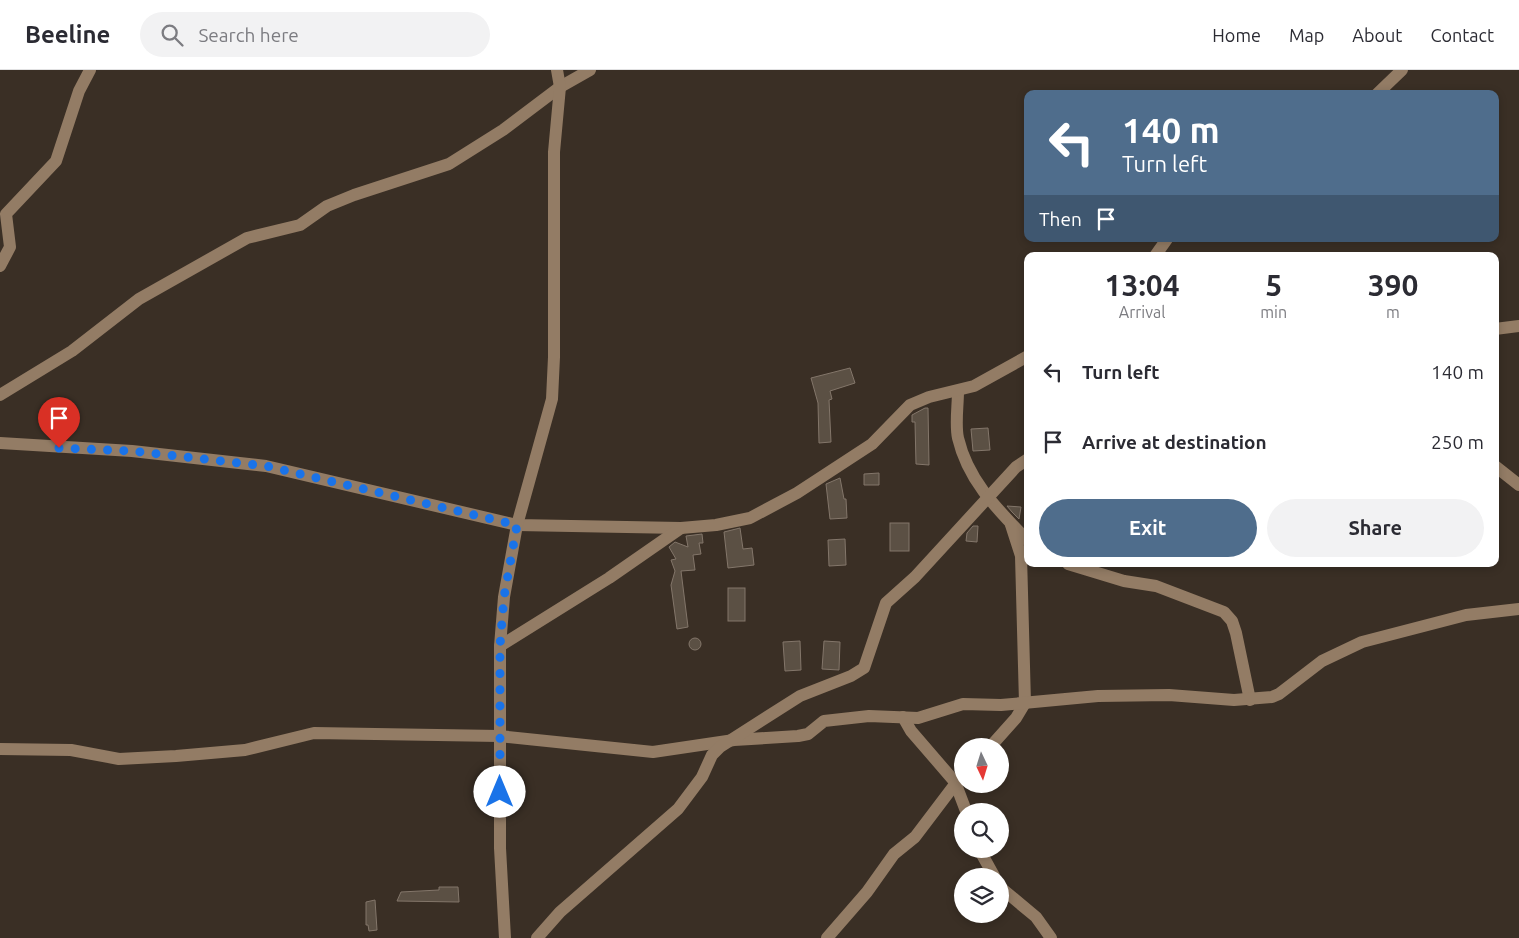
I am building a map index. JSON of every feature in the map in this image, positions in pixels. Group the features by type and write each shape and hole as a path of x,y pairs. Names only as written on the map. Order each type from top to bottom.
{"street":[{"path":"0,266 10,246 6,214 56,161 79,91 90,70"},
{"path":"505,938 500,848 500,646 504,597 517,525 552,400 554,357 554,161 560,87 557,70"},
{"path":"0,395 72,350 139,299 246,238 300,225 328,206 354,195 449,164 502,130 560,87 590,70"},
{"path":"1381,90 1402,70"},
{"path":"1157,252 1165,242"},
{"path":"1499,328 1519,326"},
{"path":"0,443 132,451 266,466 517,525 681,528 716,525 750,518 797,493 872,444 910,406 929,398 958,392 974,386 1024,358"},
{"path":"958,392 958,436 969,469 986,498 1024,537"},
{"path":"537,938 560,912 678,809 702,776 712,755 720,748 800,696 851,676 864,668 886,603 915,578 986,498 1016,467 1024,462"},
{"path":"1499,469 1519,485"},
{"path":"998,738 1016,718 1025,703 1021,556 1011,525"},
{"path":"500,646 609,578 681,528"},
{"path":"1078,567 1124,581 1156,586 1224,612 1232,621 1236,632 1250,700"},
{"path":"0,749 71,750 119,759 245,750 314,733 500,736 653,752 734,740 798,736 808,734 824,721 847,717 924,717 963,704 1001,705 1098,696 1169,695 1250,700 1279,694 1322,661 1362,642 1466,615 1519,609"},
{"path":"903,717 911,731 954,773"},
{"path":"827,938 867,892 894,854 916,837 954,786"},
{"path":"1009,894 1036,917 1052,938"}],"building":[{"path":"850,368 855,383 830,391 832,399 829,400 831,442 819,443 818,403 811,378"},
{"path":"928,408 929,465 916,464 915,422 912,422 912,415"},
{"path":"988,428 990,450 973,451 971,429"},
{"path":"879,473 879,485 864,485 864,474"},
{"path":"840,478 844,499 846,499 847,518 830,519 826,484"},
{"path":"1007,506 1021,507 1019,519 1012,512"},
{"path":"890,523 909,523 909,551 890,551"},
{"path":"973,526 978,526 977,542 966,541 967,533"},
{"path":"740,528 743,549 752,548 754,565 728,568 724,532"},
{"path":"702,534 703,543 699,543 701,554 693,555 695,570 681,571 688,627 677,629 671,585 675,571 671,560 676,559 669,547 675,542 688,547 686,536"},
{"path":"845,539 846,565 829,566 828,540"},
{"path":"728,588 745,588 745,621 728,621"},
{"path":"697,638 700,639 700,649 693,650 690,649 689,642 690,639"},
{"path":"800,641 801,670 785,671 783,642"},
{"path":"824,641 840,642 839,670 822,669"},
{"path":"439,887 458,887 459,902 397,901 401,892 439,890"},
{"path":"375,900 377,930 369,931 368,925 366,925 366,902"}],"route":[{"path":"59,448 132,451 266,466 517,525 504,597 500,646 500,792"}]}
